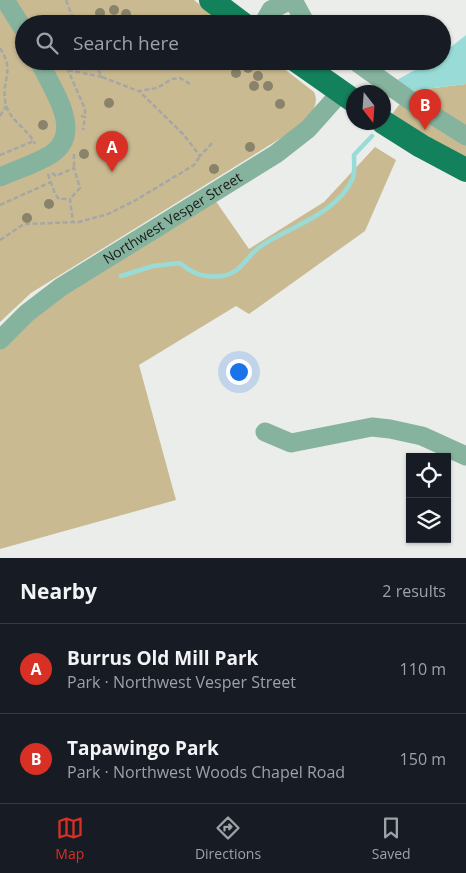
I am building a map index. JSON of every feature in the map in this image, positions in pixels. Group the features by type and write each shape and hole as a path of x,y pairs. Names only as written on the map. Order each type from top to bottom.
{"main road":[{"path":"211,0 231,15"},
{"path":"310,70 346,95"},
{"path":"391,127 420,146 466,170"}],"street":[{"path":"5,0 15,16"},
{"path":"268,15 271,10 292,0 301,15"},
{"path":"0,177 50,155 64,140 67,123 43,70"},
{"path":"369,70 418,106 466,136"},
{"name":"Northwest Vesper Street","path":"0,340 27,313 61,287 276,154 346,97"},
{"path":"265,432 291,443 372,427 390,429 422,436 466,456"}],"path":[{"path":"66,0 72,15"},
{"path":"0,48 8,70 5,94 6,106 16,122 34,141 36,147"},
{"path":"68,70 102,77 139,91 183,134 200,156"},
{"path":"68,70 85,109 85,117"},
{"path":"98,70 102,77"},
{"path":"139,91 157,88 172,79 180,78 190,84"},
{"path":"0,116 6,106"},
{"path":"0,155 34,141"},
{"path":"0,240 24,224 73,222 108,214 136,200 194,165 214,141"},
{"path":"74,168 80,188 70,199 59,199 55,194 46,169 56,176 74,168"},
{"path":"0,206 51,182"},
{"path":"70,199 73,222"}],"shaded area":[{"path":"0,0 194,0 213,15 15,15 15,70 286,70 314,92 316,103 312,112 297,128 31,293 0,322"},
{"path":"466,84 466,170 391,126 391,115 410,91"},
{"path":"375,147 396,160 365,231 249,314 236,306 139,365 176,500 0,549 0,349 63,293 215,200 249,249 324,202"}],"water":[{"path":"466,35 466,84 410,91 397,80 415,70 451,70 451,47"}],"waterway":[{"path":"121,276 153,266 180,263 204,276 229,274 239,268 261,246 312,218 336,201 346,190 353,178 354,155 372,136"}],"place":[{"name":"Tapawingo Park","path":"425,130"},
{"name":"Burrus Old Mill Park","path":"112,172"}]}
